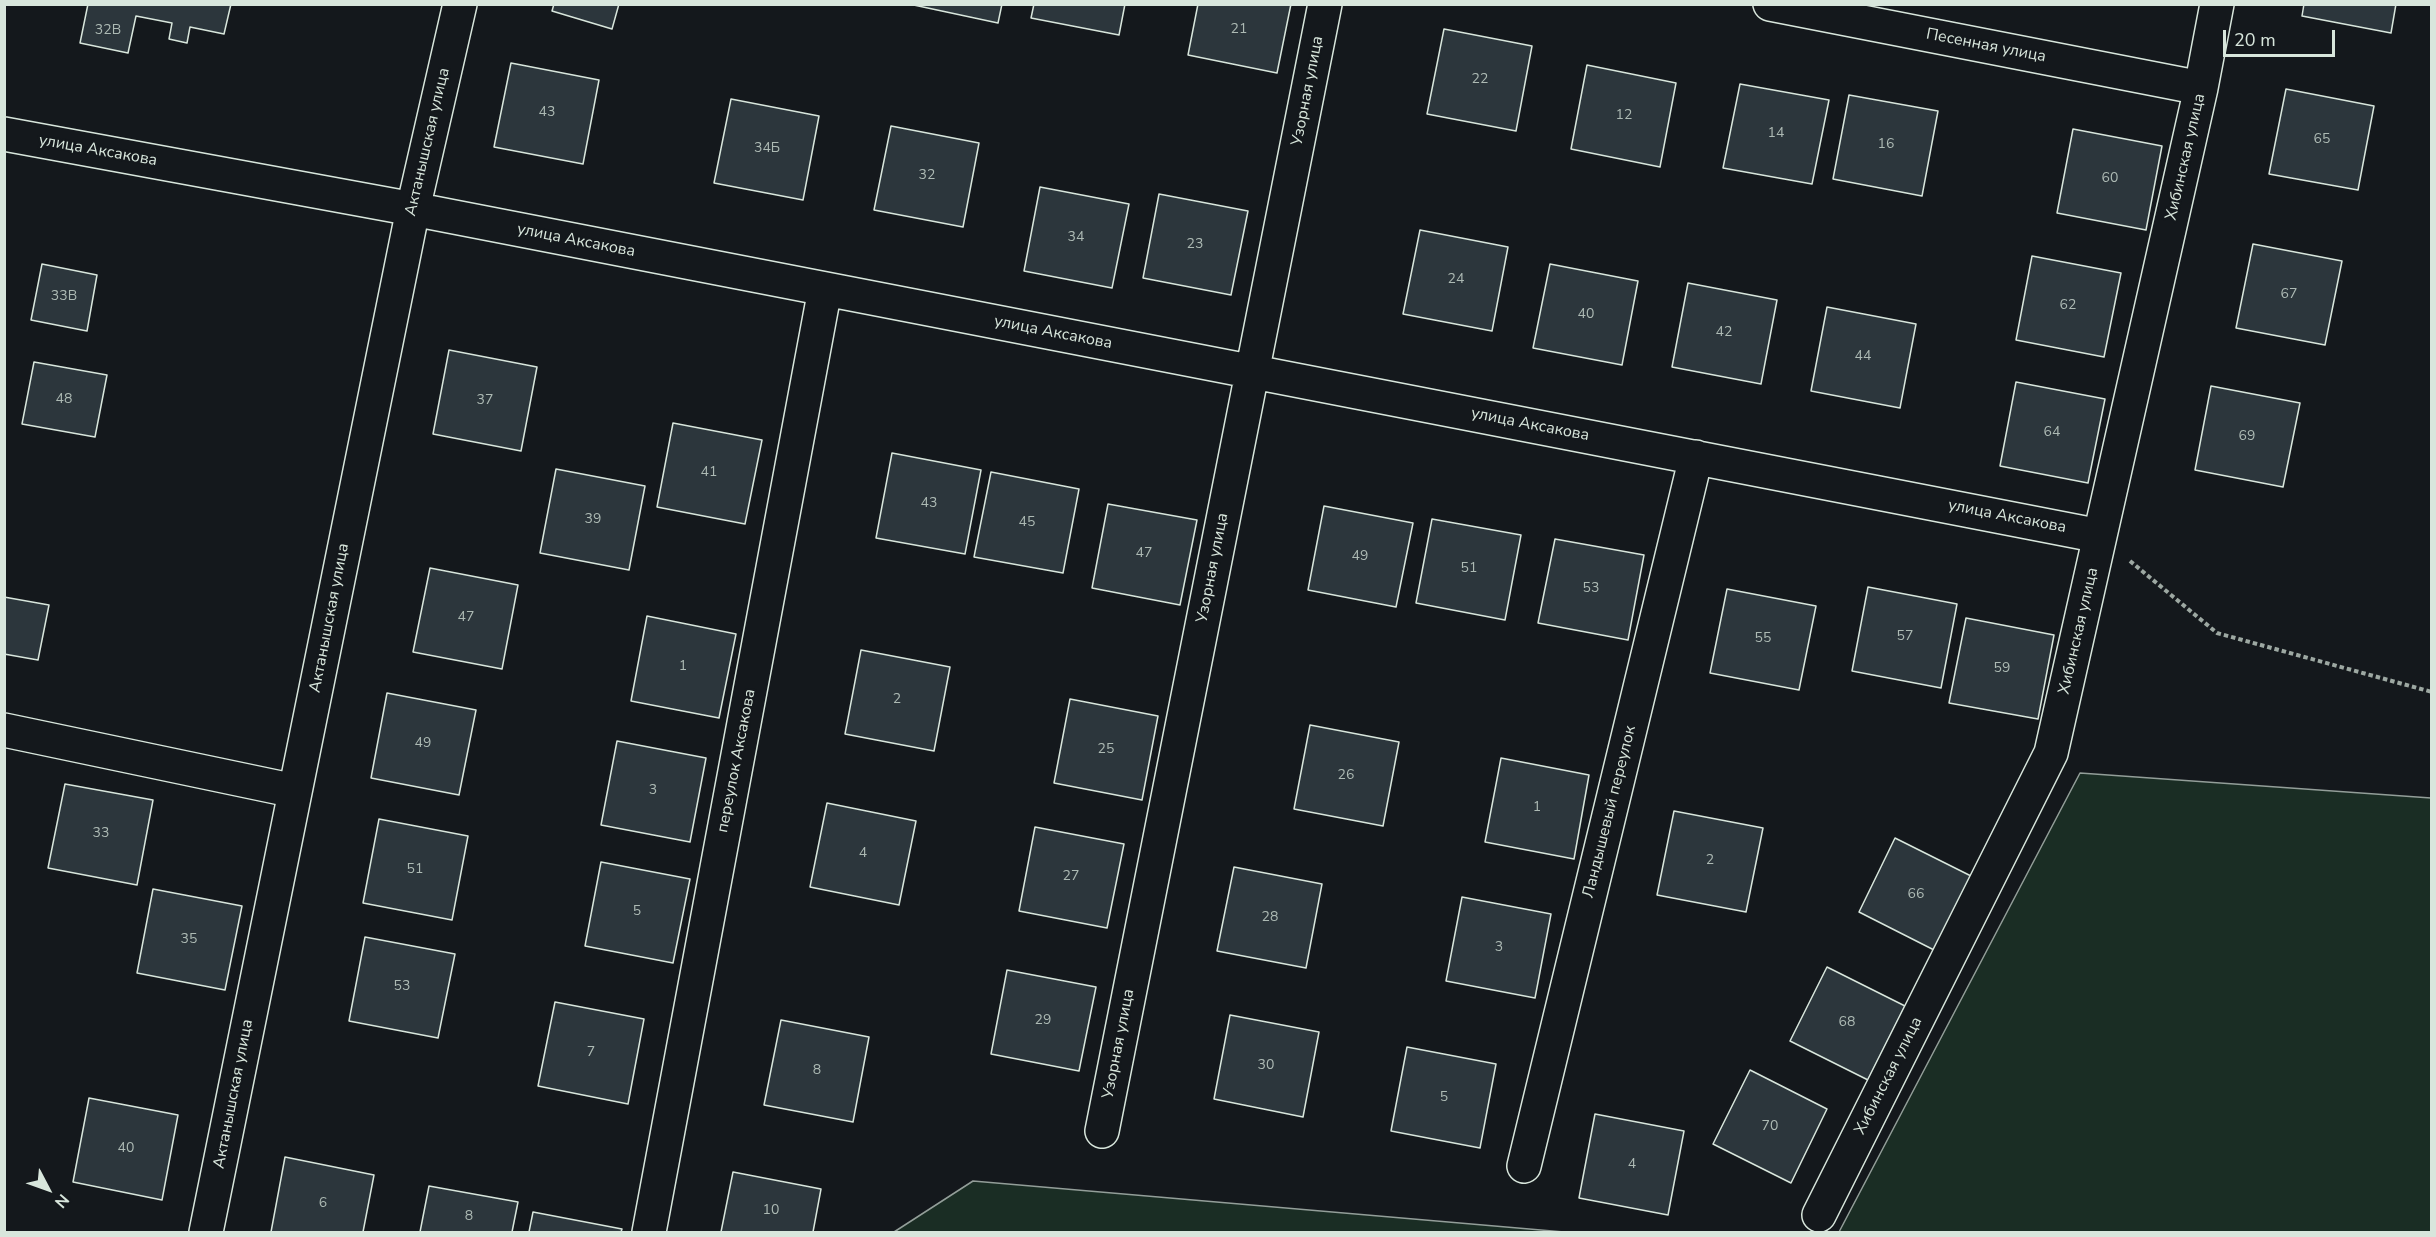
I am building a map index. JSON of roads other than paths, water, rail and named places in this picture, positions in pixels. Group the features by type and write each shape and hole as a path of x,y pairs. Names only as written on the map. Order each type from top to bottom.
{"street":[{"name":"Актанышская улица","path":"206,1233 413,209 460,4"},
{"name":"Узорная улица","path":"1101,1131 1325,4"},
{"name":"Песенная улица","path":"1770,4 2201,88"},
{"name":"Хибинская улица","path":"1819,1215 2051,753 2201,88 2217,4"},
{"name":"улица Аксакова","path":"4,134 413,209 2100,536"},
{"name":"переулок Аксакова","path":"649,1233 825,289"},
{"name":"Ландышевый переулок","path":"1524,1166 1696,457"},
{"path":"4,730 295,791"}]}
